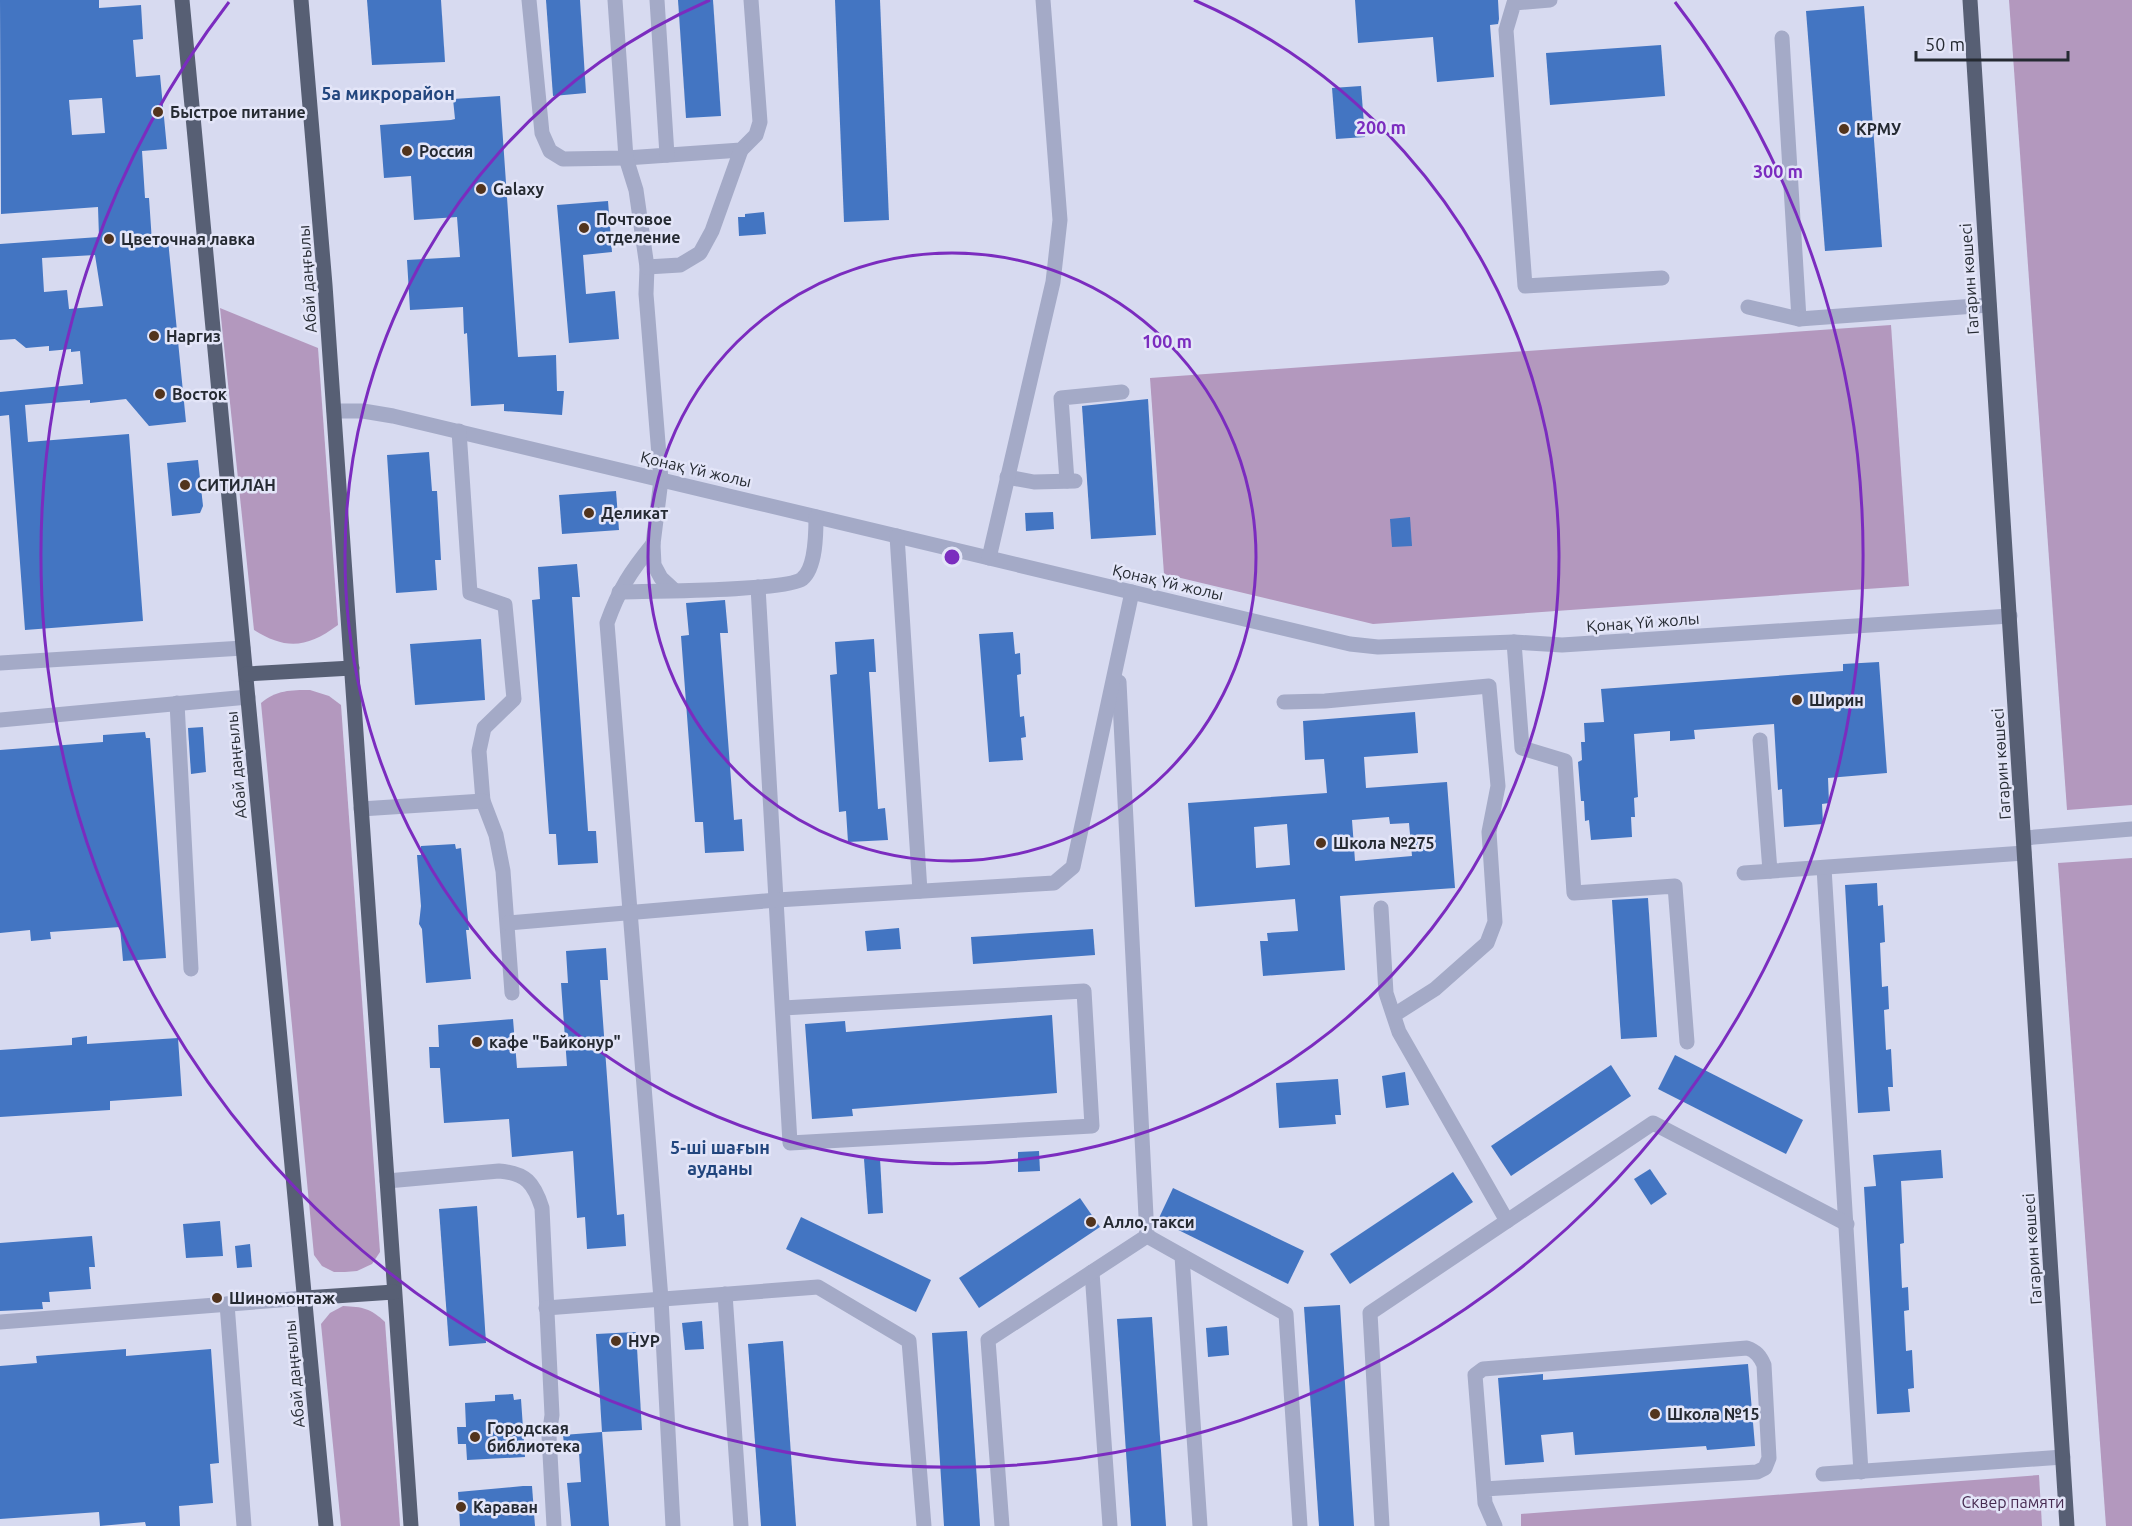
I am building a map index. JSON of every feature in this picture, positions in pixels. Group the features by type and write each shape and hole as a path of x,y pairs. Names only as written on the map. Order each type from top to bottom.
{"main road":[{"name":"Абай даңғылы","path":"182,0 326,1526"},
{"name":"Абай даңғылы","path":"302,0 326,285 411,1526"},
{"name":"Гагарин көшесі","path":"1970,0 2067,1526"},
{"path":"246,674 352,668"},
{"path":"305,1298 394,1292"}],"street":[{"path":"529,0 539,117 542,133 550,151 562,159 626,158 741,150"},
{"path":"615,0 626,158 636,190 646,267 646,294 661,480 653,544 654,565 661,578 674,590"},
{"path":"657,0 667,155"},
{"path":"646,267 680,265 700,253 712,231 741,150 756,135 760,122 752,0"},
{"path":"988,558 1053,282 1060,220 1043,0"},
{"path":"1550,0 1514,3 1506,30 1525,286 1662,278"},
{"path":"1782,38 1799,319"},
{"path":"1748,307 1799,319 1989,305"},
{"path":"1007,477 1034,482 1071,481 1061,398 1122,392"},
{"name":"Қонақ Үй жолы","path":"334,411 363,411 459,431 1350,644 1378,647 1514,642 1562,645 2010,616"},
{"path":"459,431 470,593 505,605 514,699 484,728 479,751 483,801 496,835 503,871 512,993"},
{"path":"619,592 758,587 797,581 807,574 815,544 816,517"},
{"path":"897,536 920,891"},
{"path":"653,544 628,575 608,623 661,1299 673,1526"},
{"path":"758,587 790,1143 1092,1126 1084,991 783,1008"},
{"path":"508,923 777,900 1054,883 1073,867 1132,592"},
{"path":"1514,642 1522,748 1565,760 1574,892 1675,886 1687,1042"},
{"path":"0,663 243,648"},
{"path":"1117,667 1122,719 1147,1236"},
{"path":"1284,702 1325,701 1489,686 1498,786 1489,832 1495,922 1487,943 1435,989 1394,1015"},
{"path":"0,720 248,697"},
{"path":"177,703 191,969"},
{"path":"1760,740 1770,871"},
{"path":"361,809 483,801"},
{"path":"2024,838 2132,829"},
{"path":"1744,873 2024,853"},
{"path":"1824,868 1861,1472"},
{"path":"1381,909 1386,993 1400,1032 1508,1221"},
{"path":"1382,1526 1370,1313 1653,1123 1847,1224"},
{"path":"387,1181 499,1171 513,1172 526,1178 537,1190 542,1208 552,1415 549,1436 554,1526"},
{"path":"1147,1236 1286,1314 1300,1526"},
{"path":"1002,1526 988,1340 1147,1236"},
{"path":"1182,1256 1200,1526"},
{"path":"1092,1272 1110,1526"},
{"path":"546,1308 818,1287 909,1341 924,1526"},
{"path":"725,1294 741,1526"},
{"path":"0,1322 305,1298"},
{"path":"227,1304 244,1526"},
{"path":"1484,1489 1757,1472 1765,1468 1769,1458 1764,1365 1761,1357 1754,1350 1747,1348 1483,1369 1475,1376 1485,1503 1495,1526"},
{"path":"1823,1474 2063,1457"}],"green space":[{"path":"2009,0 2132,0 2132,805 2067,810"},
{"path":"220,308 318,348 338,625 327,633 306,642 296,644 276,641 254,630"},
{"path":"1891,325 1909,586 1373,624 1164,574 1150,378"},
{"path":"310,690 329,696 341,705 380,1252 372,1264 357,1271 345,1272 334,1272 322,1266 314,1255 261,703 278,693"},
{"path":"2132,858 2132,1526 2106,1526 2058,863"},
{"path":"343,1306 366,1309 385,1322 400,1526 341,1526 321,1324 330,1313"},
{"name":"Сквер памяти","path":"2039,1475 2042,1526 1521,1526 1521,1514"}],"building":[{"path":"0,0 99,0 99,8 141,5 143,39 133,40 136,77 160,75 167,149 142,151 145,198 149,198 152,242 168,240 186,422 149,426 126,399 90,403 90,400 25,405 28,442 129,434 143,621 25,630 9,415 0,416 0,392 83,384 80,351 71,352 71,349 49,351 49,346 26,348 15,339 0,340 0,244 99,237 98,207 1,214","holes":["102,98 105,133 72,135 69,100","95,255 103,306 69,309 67,290 44,292 42,258"]},
{"path":"367,0 441,0 445,62 372,65"},
{"path":"546,0 580,0 586,93 553,96"},
{"path":"678,0 713,0 721,116 686,118"},
{"path":"835,0 880,0 889,220 844,222"},
{"path":"1355,0 1498,0 1498,24 1490,25 1494,77 1437,82 1433,37 1358,43"},
{"name":"КРМУ","path":"1864,6 1882,247 1825,251 1806,11"},
{"path":"1661,45 1665,96 1550,105 1546,53"},
{"path":"1361,86 1365,137 1336,139 1332,88"},
{"path":"500,96 518,357 556,355 557,391 564,391 562,415 504,411 504,404 471,406 467,333 464,334 463,307 410,310 407,260 460,257 457,217 414,220 411,176 384,178 380,125 451,120 455,119 453,99"},
{"path":"608,201 612,252 583,255 586,294 615,291 619,339 569,343 557,205"},
{"path":"764,212 766,234 739,236 738,217"},
{"path":"1148,399 1156,535 1091,539 1082,406"},
{"path":"429,452 432,491 437,491 440,541 441,560 435,560 437,590 396,593 387,455"},
{"name":"СИТИЛАН","path":"198,460 203,506 200,513 172,516 167,463"},
{"name":"Деликат","path":"616,491 619,530 562,534 559,495"},
{"path":"1053,512 1054,529 1026,531 1025,513"},
{"path":"1410,517 1412,546 1392,547 1390,519"},
{"path":"577,564 580,597 572,597 588,831 596,831 598,863 558,865 556,834 549,834 532,600 540,599 538,567"},
{"path":"725,600 728,633 720,633 734,820 742,819 744,851 705,853 703,822 695,822 681,636 689,635 686,603"},
{"path":"1013,632 1015,654 1020,653 1021,674 1017,675 1020,717 1024,716 1026,737 1021,738 1023,760 989,762 979,634"},
{"path":"481,639 485,700 415,705 410,644"},
{"path":"874,639 876,672 869,672 878,809 885,808 888,840 848,842 846,811 839,812 830,675 837,674 835,642"},
{"path":"1879,662 1887,773 1828,778 1829,803 1822,804 1823,824 1784,827 1782,789 1778,790 1774,724 1694,730 1695,739 1670,741 1670,731 1634,734 1638,797 1634,798 1635,817 1631,817 1632,837 1591,840 1589,820 1585,821 1584,801 1581,801 1578,762 1582,760 1581,742 1585,742 1584,723 1604,722 1601,689 1843,671 1843,664"},
{"name":"Школа №275","path":"1415,712 1418,753 1364,757 1366,788 1447,782 1455,888 1340,896 1345,970 1263,976 1260,941 1268,941 1267,933 1298,931 1295,899 1195,907 1188,803 1327,793 1324,759 1305,760 1303,721","holes":["1389,817 1390,824 1409,823 1412,856 1355,861 1352,820","1287,824 1290,865 1256,868 1254,827"]},
{"path":"203,727 206,772 191,774 188,728"},
{"path":"145,732 146,738 150,738 166,958 123,961 120,927 50,932 51,939 31,941 30,930 0,933 0,750 103,742 103,735"},
{"path":"455,844 456,849 461,848 471,979 426,983 422,929 419,924 421,906 417,855 421,855 421,846"},
{"path":"1877,883 1878,906 1883,905 1885,942 1880,943 1882,987 1888,986 1889,1009 1884,1010 1886,1050 1891,1049 1893,1087 1888,1087 1890,1111 1858,1113 1845,885"},
{"path":"1648,898 1657,1037 1621,1039 1612,900"},
{"path":"899,928 901,949 867,951 865,931"},
{"path":"1093,929 1095,955 973,964 971,937"},
{"path":"606,948 608,980 600,980 617,1215 624,1214 626,1246 587,1249 585,1217 577,1218 573,1151 512,1157 509,1119 444,1123 440,1068 430,1068 429,1047 439,1047 438,1025 513,1019 517,1068 567,1066 561,983 568,983 566,951"},
{"path":"1052,1015 1057,1093 852,1109 853,1116 812,1119 805,1024 845,1021 846,1032"},
{"path":"87,1036 87,1044 178,1038 182,1096 110,1101 110,1110 0,1117 0,1050 72,1045 72,1038"},
{"path":"1675,1055 1803,1120 1786,1154 1658,1089"},
{"path":"1611,1065 1631,1096 1511,1176 1491,1146"},
{"path":"1405,1072 1409,1105 1386,1108 1382,1076"},
{"path":"1338,1079 1341,1115 1335,1115 1336,1124 1279,1128 1276,1083"},
{"path":"1941,1150 1943,1178 1901,1181 1904,1243 1900,1244 1902,1288 1908,1287 1909,1310 1904,1311 1906,1351 1912,1350 1914,1388 1908,1389 1910,1412 1877,1414 1864,1187 1876,1186 1873,1155"},
{"path":"1039,1151 1040,1171 1018,1172 1018,1152"},
{"path":"880,1158 883,1213 868,1214 864,1159"},
{"path":"1650,1169 1667,1194 1651,1205 1634,1179"},
{"path":"1453,1172 1473,1202 1350,1284 1330,1254"},
{"path":"1173,1188 1304,1251 1288,1284 1158,1220"},
{"path":"1080,1198 1100,1227 979,1308 959,1278"},
{"path":"477,1206 486,1343 449,1346 439,1209"},
{"path":"801,1217 931,1280 916,1312 786,1249"},
{"path":"220,1221 223,1256 186,1258 183,1224"},
{"path":"92,1236 95,1267 89,1267 91,1289 49,1292 50,1302 42,1302 43,1309 0,1311 0,1243"},
{"path":"250,1244 252,1267 237,1268 235,1246"},
{"path":"1340,1305 1354,1526 1319,1526 1304,1307"},
{"path":"1152,1317 1166,1526 1131,1526 1117,1319"},
{"path":"702,1321 704,1349 685,1350 682,1323"},
{"path":"1227,1326 1229,1355 1208,1357 1206,1328"},
{"path":"967,1331 980,1526 944,1526 932,1333"},
{"path":"636,1332 642,1430 602,1432 596,1334"},
{"path":"783,1341 796,1526 761,1526 748,1344"},
{"path":"126,1349 126,1356 211,1349 219,1463 210,1464 213,1503 179,1506 180,1526 146,1526 145,1522 100,1526 99,1512 0,1519 0,1366 37,1363 36,1356"},
{"name":"Школа №15","path":"1748,1364 1755,1446 1707,1450 1706,1446 1575,1455 1573,1432 1541,1435 1544,1462 1505,1465 1498,1378 1543,1374 1543,1380"},
{"path":"513,1394 514,1400 521,1399 525,1457 467,1460 466,1444 458,1444 457,1427 466,1427 465,1403 495,1401 495,1395"},
{"path":"602,1432 609,1526 571,1526 567,1483 581,1482 579,1453 565,1454 563,1435"},
{"path":"532,1486 535,1526 460,1526 458,1492"}],"place":[{"name":"Быстрое питание","path":"158,112"},
{"name":"КРМУ","path":"1844,129"},
{"name":"Россия","path":"407,151"},
{"name":"Galaxy","path":"481,189"},
{"name":"Почтовое отделение","path":"584,228"},
{"name":"Цветочная лавка","path":"109,239"},
{"name":"Наргиз","path":"154,336"},
{"name":"Восток","path":"160,394"},
{"name":"СИТИЛАН","path":"185,485"},
{"name":"Деликат","path":"589,513"},
{"name":"Ширин","path":"1797,700"},
{"name":"Школа №275","path":"1321,843"},
{"name":"кафе \"Байконур\"","path":"477,1042"},
{"name":"Алло, такси","path":"1091,1222"},
{"name":"Шиномонтаж","path":"217,1298"},
{"name":"НУР","path":"616,1341"},
{"name":"Школа №15","path":"1655,1414"},
{"name":"Городская библиотека","path":"475,1437"},
{"name":"Караван","path":"461,1507"}],"district":[{"name":"5а микрорайон","path":"388,93"},
{"name":"5-ші шағын ауданы","path":"720,1157"}]}
